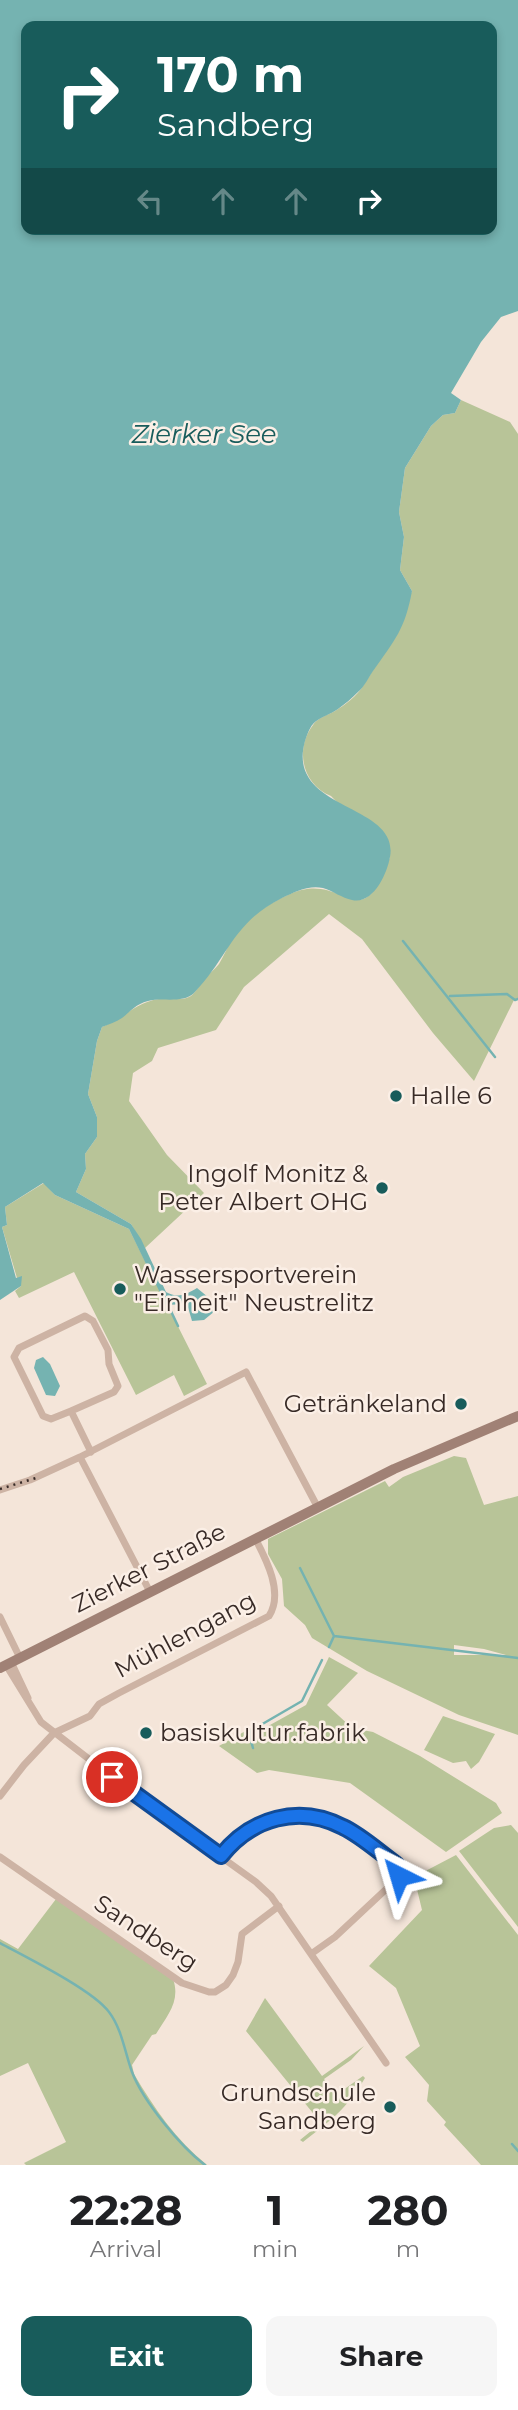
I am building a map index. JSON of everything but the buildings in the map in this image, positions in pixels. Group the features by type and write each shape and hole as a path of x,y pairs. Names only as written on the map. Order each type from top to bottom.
{"main road":[{"name":"Zierker Straße","path":"9,1663 394,1469 518,1416"}],"street":[{"path":"85,1316 93,1321 108,1350 110,1367 118,1386 114,1392 71,1411 51,1419 43,1416 14,1354 19,1348 85,1316"},
{"path":"0,1490 30,1480 80,1457 246,1372 317,1507"},
{"path":"71,1411 91,1451"},
{"path":"80,1457 150,1592"},
{"name":"Mühlengang","path":"54,1733 90,1716 99,1704 269,1616 273,1606 272,1572 255,1538"},
{"path":"0,1617 9,1663 41,1722 142,1800 256,1882 279,1906 386,2063"},
{"path":"0,1796 54,1733"},
{"path":"221,1856 241,1835 263,1821 297,1816 313,1817 346,1828 397,1865 400,1873 397,1879 335,1937 311,1954"},
{"name":"Sandberg","path":"0,1857 182,1983 209,1992 215,1992 226,1985 233,1975 242,1934 279,1906"}],"green space":[{"path":"461,400 510,422 518,434 518,998 514,1000 474,1081 433,1033 362,939 329,914 244,987 216,1030 158,1048 152,1061 133,1073 129,1101 167,1155 204,1193 145,1248 131,1224 76,1192 86,1169 85,1154 97,1137 97,1117 88,1094 102,1027 151,1001 191,996 219,964 244,925 258,912 281,898 309,889 325,890 360,900 369,896 379,882 390,857 331,796 314,784 304,766 304,745 315,723 343,706 360,690 383,651 412,591 400,570 404,537 399,512 405,468 431,426 443,415 455,413"},
{"name":"Wassersportverein \"Einheit\" Neustrelitz","path":"44,1183 55,1195 129,1229 207,1384 184,1396 174,1375 136,1395 74,1272 19,1298 15,1291 21,1286 21,1277 17,1278 2,1227 7,1225 5,1207"},
{"path":"454,1456 466,1458 484,1505 518,1496 518,1735 459,1715 367,1671 312,1638 305,1625 284,1606 282,1579 268,1554 268,1539 385,1481 389,1487 403,1477","holes":["454,1645 506,1655 454,1655"]},
{"path":"329,1657 358,1673 327,1705 352,1728 373,1732 420,1756 496,1803 502,1813 446,1852 350,1783 269,1770 257,1773 219,1746 256,1725 261,1730 306,1705"},
{"path":"443,1716 495,1734 479,1762 471,1769 466,1761 453,1763 424,1750"},
{"path":"511,1825 518,1833 518,1927 459,1851 494,1828"},
{"path":"456,1855 518,1935 518,2165 481,2165 444,2125 446,2122 427,2101 429,2085 405,2057 420,2046 396,1988 369,1966 422,1910 414,1877"},
{"path":"56,1899 173,1979 175,1994 172,2008 132,2065 134,2074 166,2123 207,2165 24,2163 66,2142 28,2063 0,2076 0,1939 18,1949"},
{"path":"265,1998 322,2076 364,2046 351,2060 324,2079 336,2095 363,2076 365,2078 337,2114 303,2142 300,2140 321,2123 246,2031"}],"water":[{"name":"Zierker See","path":"0,0 518,0 518,311 501,317 481,342 451,393 461,400 455,413 443,415 431,426 405,468 399,512 404,537 400,570 412,591 398,634 360,690 338,709 315,722 305,741 303,764 311,781 326,794 378,826 388,839 390,857 386,872 378,887 360,900 348,899 323,888 312,887 282,898 252,918 194,993 184,998 148,1001 102,1027 88,1094 97,1117 97,1137 85,1154 86,1169 76,1192 131,1224 166,1292 186,1294 197,1288 214,1302 215,1311 204,1320 192,1321 187,1304 166,1305 129,1229 55,1195 43,1183 5,1207 7,1225 2,1227 16,1278 22,1276 21,1286 0,1300"},
{"path":"43,1357 50,1364 60,1386 55,1396 46,1395 34,1368 36,1360"}],"waterway":[{"path":"403,941 495,1057"},
{"path":"450,996 507,994 515,1000 518,999"},
{"path":"168,1305 178,1326"},
{"path":"300,1568 334,1636 518,1658"},
{"path":"329,1647 334,1636"},
{"path":"253,1748 249,1734 252,1730 302,1701 322,1660"},
{"path":"0,1943 74,1984 101,2003 120,2033 137,2084 174,2135 205,2165"},
{"path":"512,2144 518,2151"}],"railway":[{"path":"0,1489 36,1478"}],"place":[{"name":"Halle 6","path":"396,1096"},
{"name":"Ingolf Monitz & Peter Albert OHG","path":"382,1188"},
{"name":"Wassersportverein \"Einheit\" Neustrelitz","path":"120,1289"},
{"name":"Getränkeland","path":"461,1404"},
{"name":"basiskultur.fabrik","path":"146,1733"},
{"name":"Grundschule Sandberg","path":"390,2107"}],"route":[{"path":"112,1777 221,1856 241,1835 263,1821 297,1816 313,1817 346,1828 397,1865 399,1876"}]}
